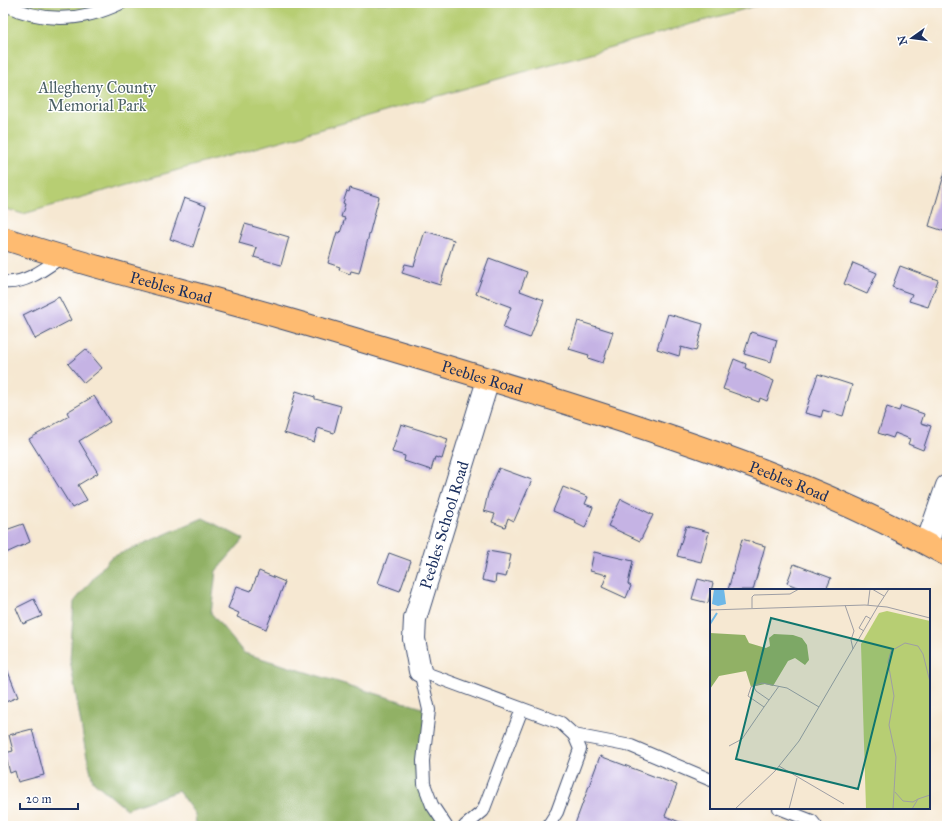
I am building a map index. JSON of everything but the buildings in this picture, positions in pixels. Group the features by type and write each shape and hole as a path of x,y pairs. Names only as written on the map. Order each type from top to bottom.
{"main road":[{"name":"Peebles Road","path":"3,238 284,318 649,429 735,458 864,511 947,555"}],"street":[{"name":"Peebles School Road","path":"420,671 414,639 415,618 488,380"},
{"path":"927,544 947,486"}],"lane":[{"path":"3,4 18,12 42,18 66,19 94,13 121,3"},
{"path":"3,282 10,283 42,272 63,256"},
{"path":"420,671 561,723 574,734 631,746 710,780"},
{"path":"420,671 429,710 423,761 424,784 432,805 446,826"},
{"path":"465,826 483,811 522,709"},
{"path":"548,826 557,812 580,750 574,734"},
{"path":"782,809 812,821 816,826"}],"green space":[{"name":"Allegheny County Memorial Park","path":"3,3 766,3 23,214 3,208"},
{"path":"203,518 244,539 216,571 211,613 244,653 429,710 424,784 446,826 196,826 195,814 178,791 126,809 93,781 85,748 70,660 74,602 110,558"}]}
